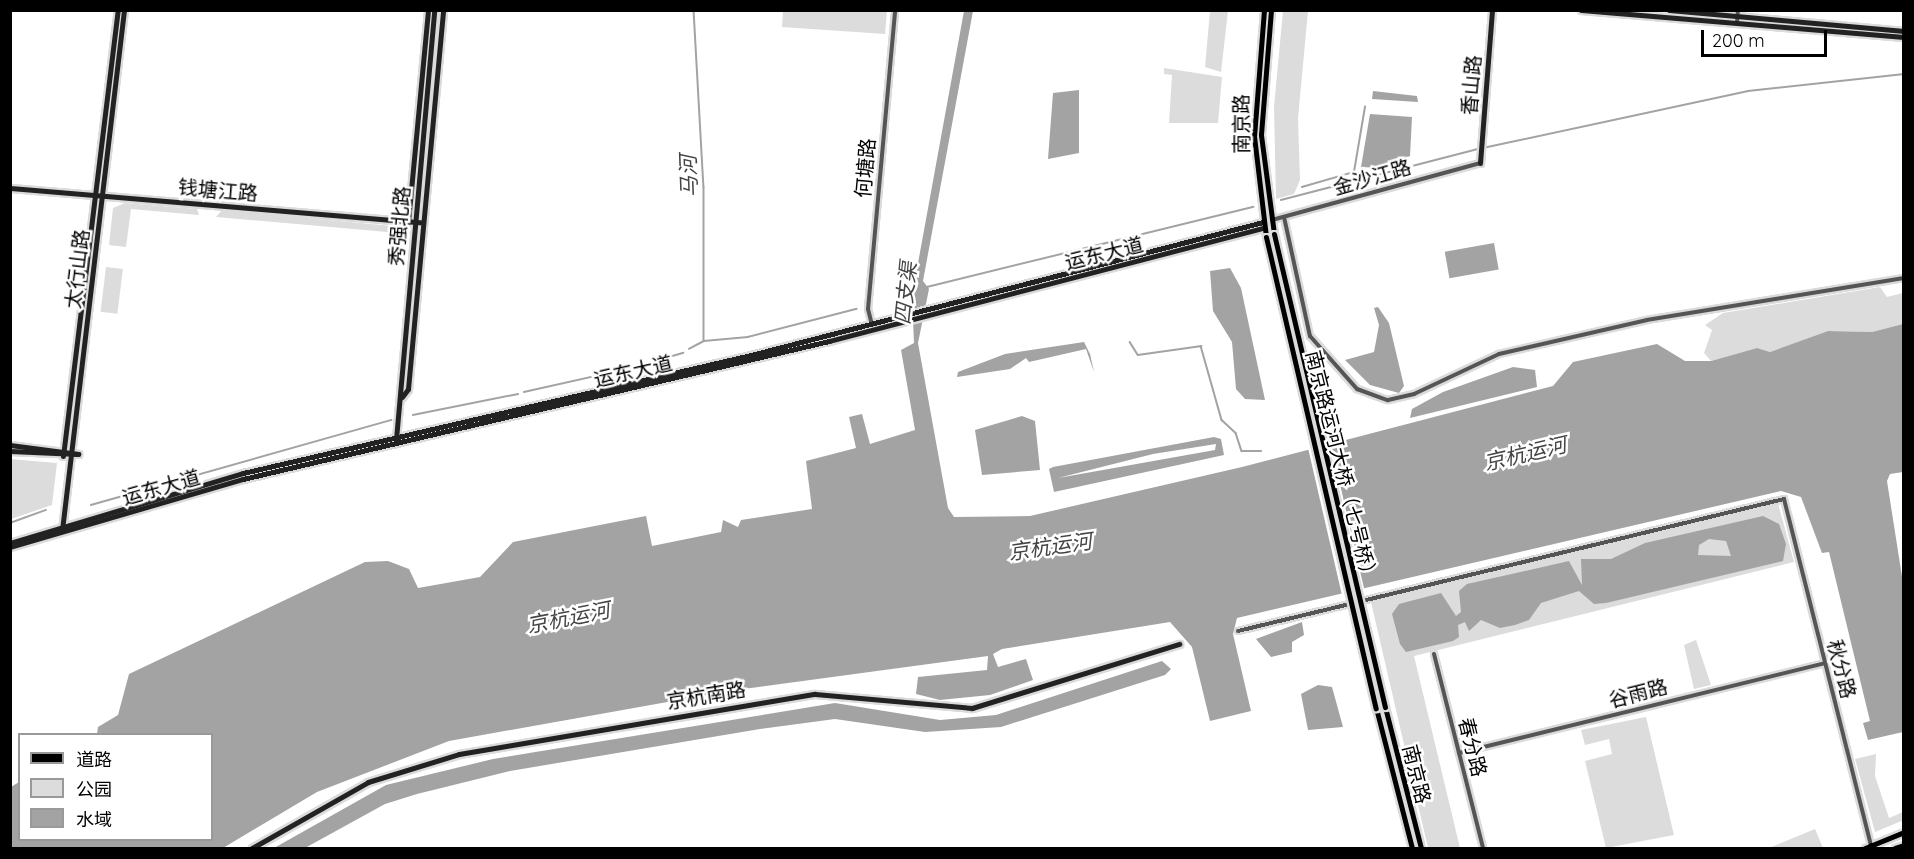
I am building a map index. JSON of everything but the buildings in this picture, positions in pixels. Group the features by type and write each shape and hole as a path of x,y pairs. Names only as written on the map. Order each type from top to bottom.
{"main road":[{"name":"南京路","path":"1264,10 1254,112 1266,237"},
{"name":"南京路","path":"1271,10 1261,124 1274,234"},
{"name":"南京路运河大桥（七号桥）","path":"1274,234 1385,706"},
{"name":"南京路运河大桥（七号桥）","path":"1266,237 1376,708"},
{"name":"南京路","path":"1385,706 1421,849"},
{"name":"南京路","path":"1376,708 1412,849"},
{"path":"1869,848 1904,832"},
{"path":"1895,849 1904,844"}],"street":[{"name":"太行山路","path":"62,529 66,456 118,10"},
{"name":"太行山路","path":"98,195 124,10"},
{"path":"416,222 428,10"},
{"name":"秀强北路","path":"398,441 436,10"},
{"path":"416,222 443,10"},
{"name":"何塘路","path":"872,326 868,309 895,10"},
{"name":"香山路","path":"1480,162 1492,10"},
{"path":"1581,10 1738,17 1904,37"},
{"path":"1669,10 1904,31"},
{"name":"金沙江路","path":"1272,220 1480,162"},
{"name":"钱塘江路","path":"10,188 416,222"},
{"path":"1284,217 1310,336 1358,389 1388,400 1414,394 1499,354 1652,319 1904,278"},
{"name":"秀强北路","path":"398,441 416,222"},
{"name":"运东大道","path":"10,543 243,479 872,326 1264,225"},
{"path":"10,445 67,448 78,454 66,456 10,451"},
{"name":"秋分路","path":"1238,631 1784,499 1869,848"},
{"name":"运东大道","path":"10,547 62,529"},
{"name":"京杭南路","path":"252,849 368,782 459,754 815,694 972,708 1179,644"},
{"name":"春分路","path":"1434,654 1483,849"},
{"name":"谷雨路","path":"1459,753 1825,663"}],"green space":[{"path":"783,11 887,11 885,34 782,27"},
{"path":"1210,11 1228,11 1221,72 1205,67"},
{"path":"1283,11 1308,11 1298,118 1300,180 1294,194 1276,199 1274,107"},
{"path":"1164,68 1222,77 1218,123 1169,123 1172,75 1164,74"},
{"path":"125,203 197,209 199,215 131,209 126,247 109,245 113,208"},
{"path":"222,210 403,227 410,234 216,217"},
{"path":"106,267 123,269 117,314 101,312"},
{"path":"1880,287 1887,297 1903,293 1903,324 1872,332 1828,331 1770,352 1757,348 1711,361 1704,353 1712,330 1705,325 1723,313"},
{"path":"10,459 57,463 52,505 11,519"},
{"path":"1778,503 1794,562 1414,656 1460,848 1428,848 1371,602"},
{"path":"1696,640 1711,685 1694,689 1684,645"},
{"path":"1646,717 1674,835 1606,848 1585,761 1612,754 1609,739 1585,745 1581,730"},
{"path":"1876,754 1875,776 1889,818 1903,812 1904,820 1875,832 1855,759"},
{"path":"1815,829 1823,848 1769,848"}],"water":[{"name":"京杭运河","path":"964,11 973,11 923,281 929,289 918,343 948,508 954,517 1030,516 1242,467 1553,386 1573,362 1657,344 1685,361 1711,361 1757,348 1770,352 1828,331 1872,332 1903,324 1903,472 1890,474 1887,481 1903,583 1903,732 1868,740 1863,723 1870,721 1829,552 1822,553 1801,497 1781,491 1237,618 1233,634 1251,711 1210,721 1192,647 1170,622 1002,649 993,654 998,667 1026,659 1033,680 990,695 940,700 916,694 918,677 987,670 988,656 729,691 449,741 317,792 223,848 11,848 11,787 18,783 18,841 213,841 213,733 97,733 98,727 118,715 129,674 365,562 388,561 409,569 418,588 480,577 513,542 646,516 652,546 721,532 723,520 738,527 741,520 812,509 806,461 856,448 849,417 862,414 870,444 915,430 901,350 914,343 912,296"},
{"path":"1079,90 1079,153 1048,159 1053,93"},
{"path":"1373,91 1417,96 1418,102 1372,99"},
{"path":"1370,114 1412,117 1410,156 1382,168 1361,167"},
{"path":"1494,243 1499,270 1449,278 1445,252"},
{"path":"1230,268 1241,288 1265,400 1245,399 1236,389 1232,342 1213,311 1210,271"},
{"path":"1378,307 1389,323 1404,386 1399,393 1370,385 1345,360 1374,352 1379,325 1374,308"},
{"path":"1084,342 1090,354 1094,372 1086,349 1029,362 1026,358 1010,369 957,377 958,372 1005,354"},
{"path":"1513,367 1535,370 1537,387 1410,418 1412,409 1443,392"},
{"path":"1022,416 1035,421 1040,470 982,475 975,430"},
{"path":"1214,437 1221,439 1224,455 1054,492 1049,469","holes":["1216,444 1215,450 1058,478 1153,454"]},
{"path":"1763,516 1779,524 1786,544 1783,561 1606,603 1594,604 1579,591 1541,603 1529,620 1515,625 1500,628 1481,620 1469,631 1465,622 1458,625 1459,637 1453,641 1406,652 1400,644 1392,614 1399,604 1441,593 1456,616 1461,612 1459,591 1467,584 1569,561 1582,585 1581,559 1611,559 1645,543","holes":["1709,539 1726,541 1731,556 1698,555 1699,545"]},
{"path":"1302,622 1304,635 1292,642 1292,652 1271,657 1256,639"},
{"path":"1162,661 1171,669 1165,675 1001,727 925,732 835,719 760,729 510,771 385,804 305,848 274,848 386,785 493,759 835,703 940,720 996,715"},
{"path":"1318,685 1332,687 1343,727 1308,730 1301,694"}],"pier":[{"path":"1330,441 1365,591 1342,596 1308,446"}],"waterway":[{"name":"马河","path":"694,10 704,187 704,341"},
{"path":"1483,148 1748,91 1904,74"},
{"path":"1302,187 1354,172 1365,107"},
{"path":"1281,200 1478,149"},
{"name":"四支渠","path":"927,287 1253,207"},
{"path":"689,349 704,341 748,337 856,309"},
{"path":"1130,342 1138,355 1201,346 1222,420 1236,433 1242,451 1261,451"},
{"path":"638,366 683,353"},
{"path":"524,392 631,368"},
{"path":"413,415 518,394"},
{"path":"91,505 391,420"},
{"path":"10,523 46,510"}]}
